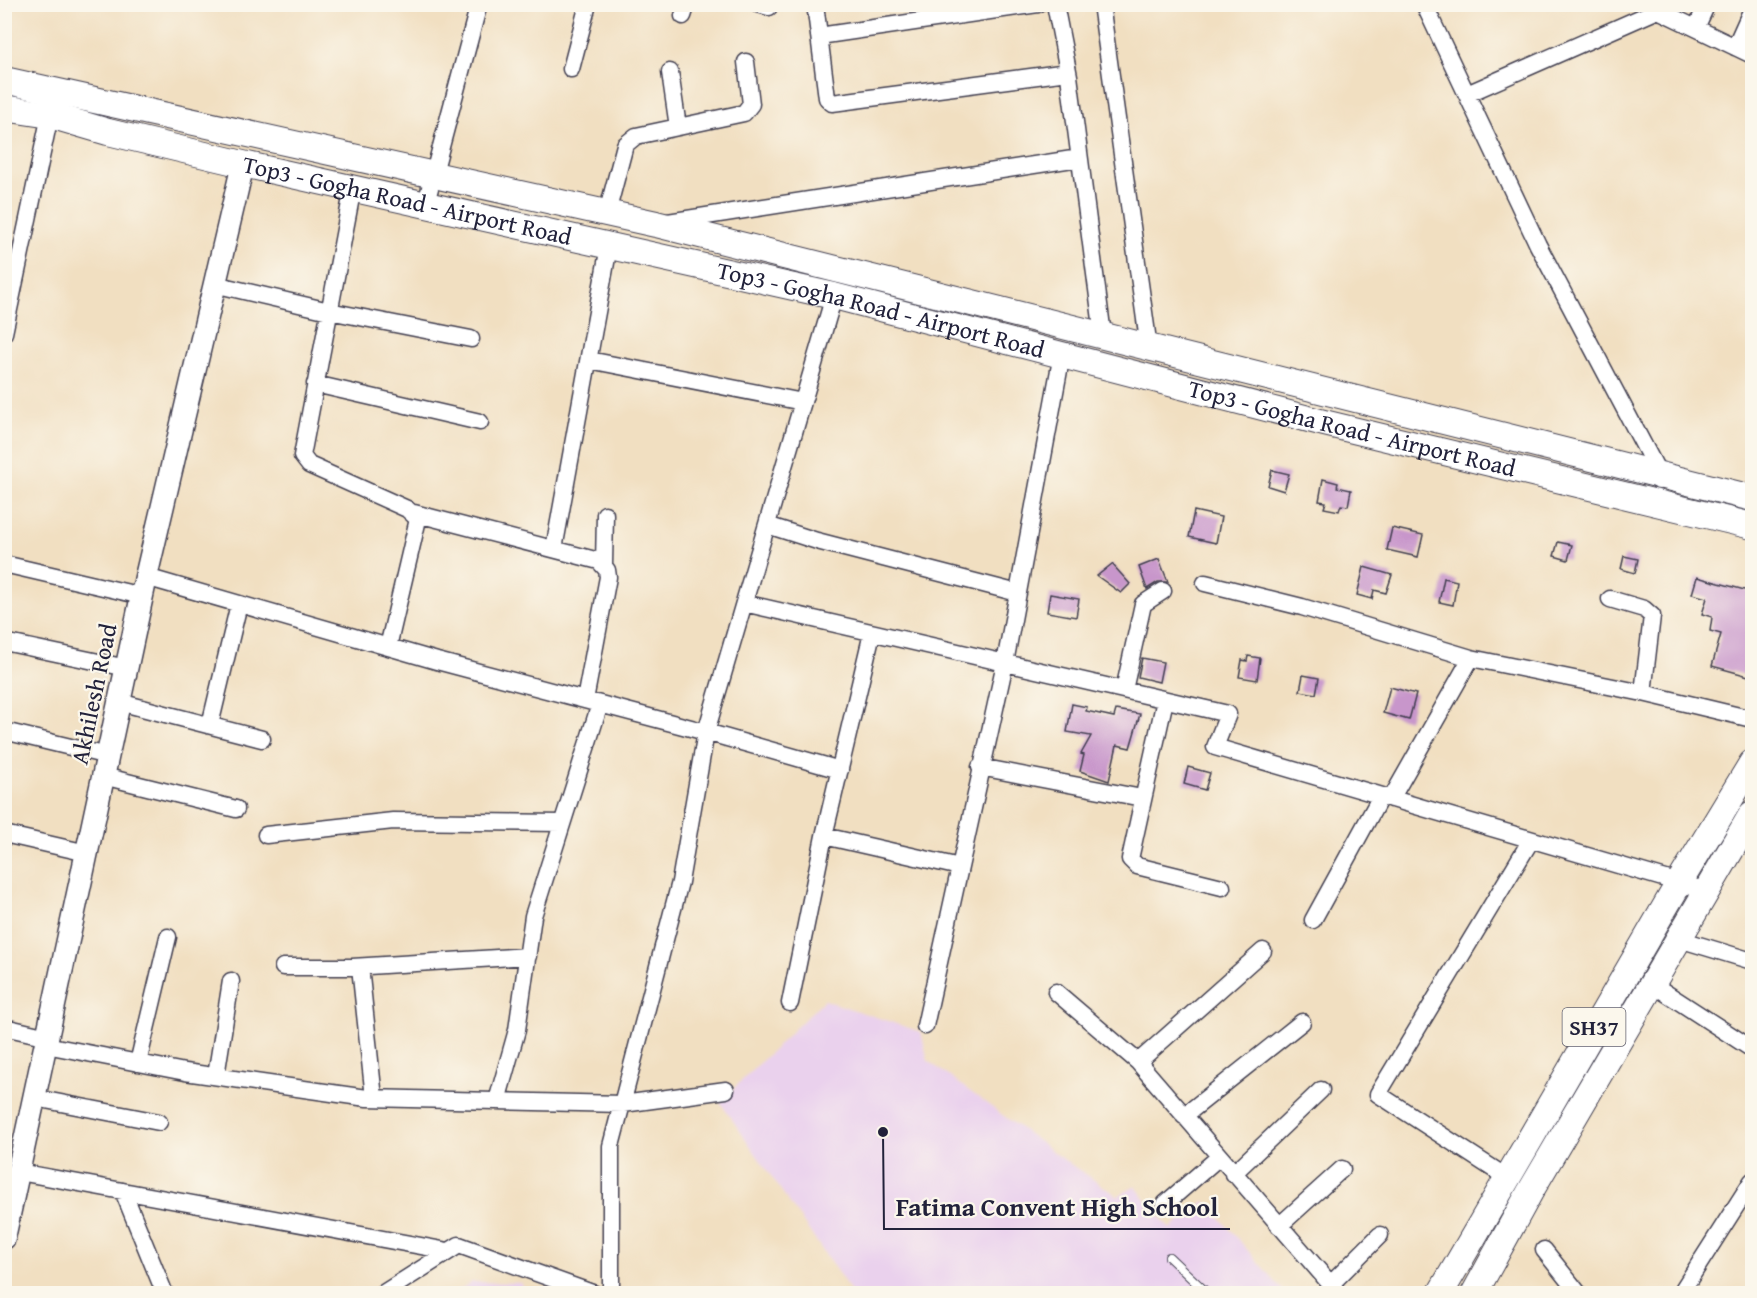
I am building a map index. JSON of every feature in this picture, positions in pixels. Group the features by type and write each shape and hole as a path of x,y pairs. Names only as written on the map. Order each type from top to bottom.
{"main road":[{"name":"Top3 - Gogha Road - Airport Road","path":"4,80 656,224 1752,498"},
{"name":"Top3 - Gogha Road - Airport Road","path":"4,108 50,115 108,132 243,164 834,296 1312,420 1660,506 1752,526"},
{"name":"SH37","path":"1440,1293 1678,883 1752,763"},
{"name":"SH37","path":"1474,1293 1530,1192 1752,814"}],"street":[{"path":"426,204 479,4"},
{"path":"571,69 588,4"},
{"path":"815,4 827,98 832,103 1068,72"},
{"path":"819,36 1038,4"},
{"path":"1055,4 1068,72 1103,335"},
{"path":"1101,4 1149,348"},
{"path":"1424,4 1538,245 1659,474 1660,506"},
{"path":"1696,28 1707,4"},
{"path":"1467,94 1660,7 1696,28 1752,55"},
{"path":"1735,47 1752,9"},
{"path":"607,213 625,145 629,140 744,112 748,109 751,104 746,62"},
{"path":"670,72 678,127"},
{"path":"4,333 50,115"},
{"path":"656,224 1079,158"},
{"name":"Akhilesh Road","path":"4,1238 14,1177 35,1098 144,587 243,164"},
{"path":"353,187 303,449 304,461 414,513 598,561 604,565"},
{"path":"554,549 609,246"},
{"path":"214,284 471,339"},
{"path":"611,1293 611,1146 680,882 706,732 834,296"},
{"path":"925,1026 980,767 1005,663 1062,354"},
{"path":"589,360 803,402"},
{"path":"315,384 480,423"},
{"path":"388,647 418,526 414,513"},
{"path":"497,1101 517,1030 533,916 562,823 592,702 608,577 604,565 604,514"},
{"path":"767,525 817,541 1018,593"},
{"path":"4,564 239,604 840,770"},
{"path":"1205,583 1302,607 1472,658 1643,693 1752,719"},
{"path":"1124,690 1143,604 1163,591"},
{"path":"1610,599 1644,609 1652,616 1643,693"},
{"path":"744,603 1228,714 1215,747 1707,891"},
{"path":"210,725 239,604"},
{"path":"790,1003 824,836 872,633"},
{"path":"4,642 127,669"},
{"path":"1313,920 1472,658"},
{"path":"1165,700 1129,854 1133,863 1222,887"},
{"path":"120,702 262,739"},
{"path":"4,731 236,809"},
{"path":"980,767 1142,798"},
{"path":"266,835 393,821 562,823"},
{"path":"4,834 87,853"},
{"path":"824,836 960,867"},
{"path":"1506,1176 1378,1094 1531,840"},
{"path":"138,1063 168,937"},
{"path":"1679,939 1752,961"},
{"path":"1138,1062 1263,951"},
{"path":"283,967 360,967 528,956"},
{"path":"360,967 374,1098"},
{"path":"216,1076 231,981"},
{"path":"1652,984 1752,1049"},
{"path":"1056,992 1138,1062 1335,1289 1380,1235"},
{"path":"1184,1116 1302,1022"},
{"path":"4,1028 138,1063 374,1098 623,1104 726,1090"},
{"path":"1233,1174 1321,1090"},
{"path":"35,1098 159,1122"},
{"path":"1166,1204 1219,1157"},
{"path":"1279,1226 1342,1169"},
{"path":"14,1177 123,1191 448,1251"},
{"path":"1680,1293 1752,1181"},
{"path":"123,1191 165,1293"},
{"path":"382,1293 459,1245 595,1293"},
{"path":"1544,1250 1580,1293"}],"lane":[{"path":"1169,1257 1208,1293"}],"shaded area":[{"path":"824,1000 921,1032 928,1061 1067,1162 1118,1196 1135,1186 1170,1229 1205,1201 1285,1293 852,1293 720,1102"},
{"path":"472,1282 520,1283 527,1293 454,1293"}],"building":[{"path":"1272,470 1289,474 1284,491 1268,486"},
{"path":"1323,479 1338,483 1337,487 1351,490 1348,506 1341,505 1339,511 1324,508 1326,502 1319,501"},
{"path":"1194,511 1221,517 1216,543 1189,537"},
{"path":"1392,528 1423,535 1418,557 1387,550"},
{"path":"1558,542 1572,545 1568,560 1554,556"},
{"path":"1624,556 1638,559 1635,573 1621,569"},
{"path":"1159,559 1168,582 1158,582 1147,589 1139,567"},
{"path":"1112,564 1130,584 1121,593 1097,576"},
{"path":"1364,567 1392,575 1386,593 1374,590 1372,599 1357,595"},
{"path":"1697,577 1752,592 1752,677 1712,666 1721,634 1710,631 1712,617 1702,614 1707,598 1692,594"},
{"path":"1444,578 1457,581 1453,605 1439,602"},
{"path":"1050,594 1079,599 1076,617 1047,612"},
{"path":"1248,656 1260,658 1257,680 1239,677 1242,660 1247,661"},
{"path":"1142,658 1163,662 1159,682 1138,677"},
{"path":"1303,675 1319,678 1316,694 1300,691"},
{"path":"1390,687 1416,694 1409,720 1383,713"},
{"path":"1072,704 1087,707 1086,711 1114,717 1116,710 1140,714 1130,748 1117,745 1109,781 1080,771 1084,755 1081,754 1091,736 1067,732"},
{"path":"1188,767 1210,773 1205,790 1184,784"}],"place":[{"name":"Fatima Convent High School","path":"883,1132"}]}
